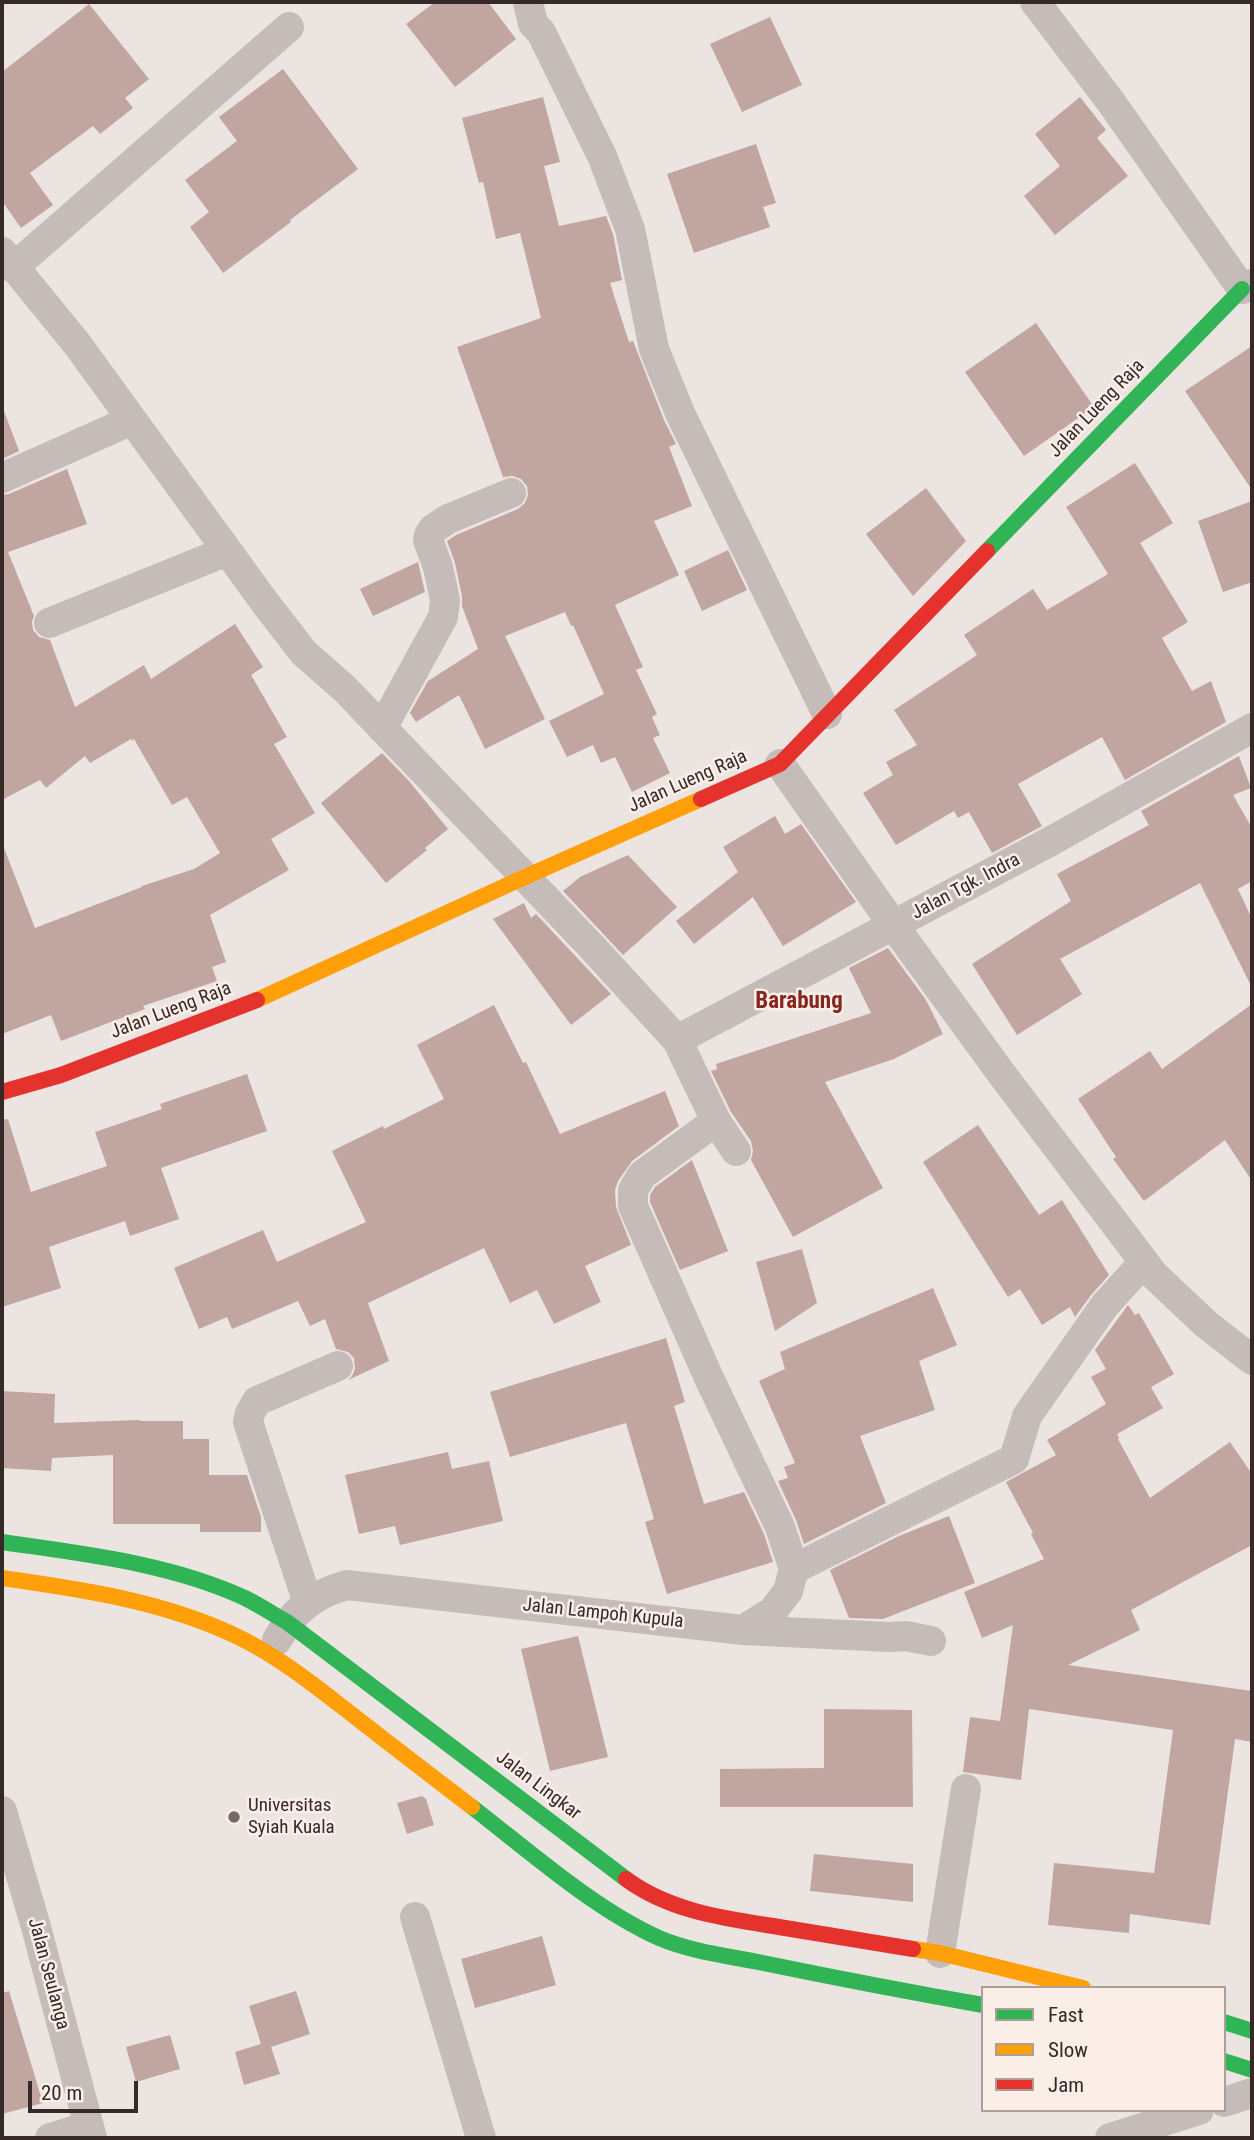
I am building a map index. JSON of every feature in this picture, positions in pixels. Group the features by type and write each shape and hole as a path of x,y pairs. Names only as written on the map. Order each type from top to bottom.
{"street":[{"path":"528,2 533,24 541,32 602,156 630,229 654,349 680,413 827,714"},
{"path":"1035,2 1247,287"},
{"path":"289,27 7,260 77,344 304,653 345,689 677,1040 716,1121 736,1151"},
{"name":"Jalan Lueng Raja","path":"2,1092 61,1075 253,1002 524,877 780,764 1247,287"},
{"path":"2,478 132,420"},
{"path":"382,728 443,617 445,600 429,535 433,528 448,519 511,493"},
{"path":"49,623 227,551"},
{"name":"Jalan Tgk. Indra","path":"677,1040 1054,840 1252,728"},
{"path":"780,764 1001,1073 1154,1275 1206,1324 1252,1360"},
{"path":"716,1121 642,1175 633,1189 633,1206 709,1378 780,1527 794,1569 788,1591 772,1612 743,1630"},
{"path":"794,1569 1014,1459 1027,1416 1105,1305 1144,1262"},
{"path":"270,1653 297,1613 248,1422 250,1413 257,1401 338,1366"},
{"name":"Jalan Lingkar","path":"2,1542 150,1566 297,1613 323,1651 540,1812 584,1849 636,1886 676,1906 714,1916 940,1953 1075,1986"},
{"path":"2,1578 51,1584 166,1610 227,1631 270,1653 592,1899 660,1938 691,1948 981,2006"},
{"name":"Jalan Lampoh Kupula","path":"297,1613 326,1591 346,1585 743,1630 906,1636 931,1641"},
{"path":"940,1953 966,1789"},
{"name":"Jalan Seulanga","path":"2,1811 40,1941 90,2132"},
{"path":"415,1917 481,2138"},
{"path":"1226,2023 1252,2031"},
{"path":"1226,2062 1252,2070"},
{"path":"1226,2101 1252,2093"},
{"path":"1110,2138 1193,2112"},
{"path":"50,2138 90,2132"}],"building":[{"path":"435,2 488,2 516,39 455,87 406,24"},
{"path":"89,4 149,79 125,98 133,108 100,134 93,126 30,173 53,205 21,228 2,201 2,72"},
{"path":"770,17 802,85 742,112 710,44"},
{"path":"283,69 358,169 223,273 190,227 209,212 185,180 237,141 219,117"},
{"path":"543,97 560,162 544,166 559,226 606,216 613,234 622,280 610,283 629,342 633,341 676,444 669,447 692,506 654,521 679,575 615,605 643,667 636,670 657,714 652,717 660,735 653,738 670,773 632,792 615,757 601,763 593,745 567,757 549,721 604,694 565,612 505,636 545,719 485,749 459,695 416,722 410,713 428,681 478,649 462,606 455,563 447,541 518,509 525,503 528,495 527,486 521,479 503,477 457,347 541,318 520,233 496,239 483,182 479,183 462,118"},
{"path":"1080,97 1106,130 1097,138 1128,176 1055,235 1024,196 1060,166 1035,134"},
{"path":"756,144 776,203 763,207 770,227 694,253 667,174"},
{"path":"1036,323 1094,407 1024,456 965,372"},
{"path":"1252,346 1252,490 1185,391"},
{"path":"2,411 19,451 2,459"},
{"path":"1135,463 1173,523 1140,543 1188,622 1162,638 1192,691 1211,681 1226,722 1125,780 1102,737 1018,784 1042,826 992,853 969,812 958,818 954,811 896,845 863,793 893,775 886,762 917,745 894,710 977,655 964,635 1033,589 1047,610 1108,574 1066,507"},
{"path":"67,469 87,524 8,552 34,616 33,630 39,637 50,640 75,707 144,665 151,679 235,624 263,667 251,675 287,737 274,744 315,813 271,839 289,870 210,915 226,962 212,967 217,981 143,1006 145,1009 61,1041 51,1015 2,1034 2,849 4,848 35,928 142,886 194,869 220,853 187,797 172,805 134,739 90,763 85,756 46,788 40,780 2,800 2,495"},
{"path":"926,488 966,541 913,596 866,534"},
{"path":"1252,501 1252,582 1223,592 1198,521"},
{"path":"728,550 747,590 702,611 684,571"},
{"path":"418,562 425,592 373,616 360,589"},
{"path":"382,753 448,829 386,883 321,803"},
{"path":"1239,756 1251,788 1233,795 1252,828 1252,881 1238,889 1252,919 1252,988 1200,883 1060,959 1082,994 1017,1035 972,964 1071,901 1057,874 1149,825 1141,811"},
{"path":"775,816 785,834 801,824 856,902 783,946 753,897 694,944 676,921 738,872 723,847"},
{"path":"628,855 677,907 623,955 563,891 580,877"},
{"path":"524,903 531,918 536,914 611,994 571,1025 493,919"},
{"path":"888,948 926,1000 943,1034 894,1059 825,1082 883,1188 793,1237 751,1160 751,1141 731,1112 711,1071 717,1069 716,1064 871,1013 849,968"},
{"path":"1252,1004 1252,1181 1225,1140 1144,1201 1113,1159 1116,1157 1078,1099 1150,1051 1162,1069"},
{"path":"494,1005 523,1063 526,1062 560,1134 665,1091 679,1126 632,1161 618,1181 615,1190 616,1207 631,1245 585,1266 601,1302 554,1324 537,1290 510,1303 484,1248 368,1303 389,1361 348,1380 355,1369 354,1358 348,1352 336,1349 325,1319 310,1326 298,1301 232,1329 227,1317 199,1329 174,1268 263,1230 277,1262 366,1222 332,1151 444,1099 417,1045"},
{"path":"247,1074 267,1131 161,1168 179,1219 130,1236 125,1221 49,1247 61,1288 2,1307 2,1120 8,1119 31,1192 107,1166 95,1132 162,1109 160,1104"},
{"path":"978,1125 1039,1215 1062,1200 1109,1275 1075,1317 1070,1307 1042,1325 1020,1289 1008,1297 923,1162"},
{"path":"692,1160 728,1251 680,1270 650,1202 650,1195 655,1187"},
{"path":"802,1249 817,1303 775,1331 756,1262"},
{"path":"933,1288 957,1345 919,1361 935,1410 860,1436 886,1503 804,1544 778,1481 788,1478 784,1467 795,1463 759,1381 785,1369 780,1352"},
{"path":"1128,1305 1135,1315 1139,1313 1174,1374 1151,1387 1163,1408 1117,1434 1150,1498 1230,1442 1252,1474 1252,1545 1131,1610 1140,1630 1068,1665 1252,1691 1252,1742 1235,1739 1210,1925 1130,1914 1129,1933 1048,1925 1054,1863 1154,1873 1173,1730 1029,1709 1021,1780 963,1772 970,1717 1000,1721 1013,1625 982,1638 964,1592 1044,1559 1006,1482 1056,1455 1047,1440 1106,1404 1091,1377 1106,1369 1095,1350"},
{"path":"666,1338 685,1402 674,1406 704,1504 744,1492 764,1534 773,1562 667,1594 645,1522 654,1519 626,1423 510,1457 490,1392"},
{"path":"2,1391 55,1394 54,1423 183,1421 183,1439 209,1439 209,1475 247,1475 261,1517 261,1532 200,1532 200,1524 113,1524 113,1455 52,1458 51,1471 2,1468"},
{"path":"448,1452 452,1469 489,1461 503,1521 400,1545 395,1526 359,1534 345,1475"},
{"path":"949,1516 975,1583 883,1619 849,1618 830,1570 899,1536"},
{"path":"578,1636 608,1757 550,1771 521,1649"},
{"path":"824,1709 912,1710 913,1807 720,1807 720,1769 824,1768"},
{"path":"422,1796 426,1799 434,1825 407,1834 397,1803"},
{"path":"814,1854 913,1864 913,1902 810,1891"},
{"path":"542,1936 556,1985 475,2008 461,1959"},
{"path":"9,1991 43,2103 2,2114 2,1993"},
{"path":"296,1991 310,2034 271,2047 280,2074 244,2085 235,2052 261,2044 249,2006"},
{"path":"170,2035 180,2069 136,2082 126,2047"}],"traffic: fast":[{"path":"987,551 1242,289"},
{"path":"2,1542 156,1568 216,1586 250,1601 287,1622 626,1879"},
{"path":"472,1807 586,1895 659,1938 711,1953 981,2005"},
{"path":"1226,2023 1252,2031"},
{"path":"1226,2062 1252,2070"}],"traffic: slow":[{"path":"257,1000 701,799"},
{"path":"2,1578 91,1592 150,1605 207,1623 234,1635 264,1651 305,1679 472,1807"},
{"path":"913,1949 940,1953 1075,1986"}],"traffic: jam":[{"path":"701,799 780,764 987,551"},
{"path":"2,1092 61,1075 257,1000"},
{"path":"626,1879 663,1900 702,1913 913,1949"}],"place":[{"name":"Universitas Syiah Kuala","path":"234,1817"}],"district":[{"name":"Barabung","path":"799,1002"}]}
